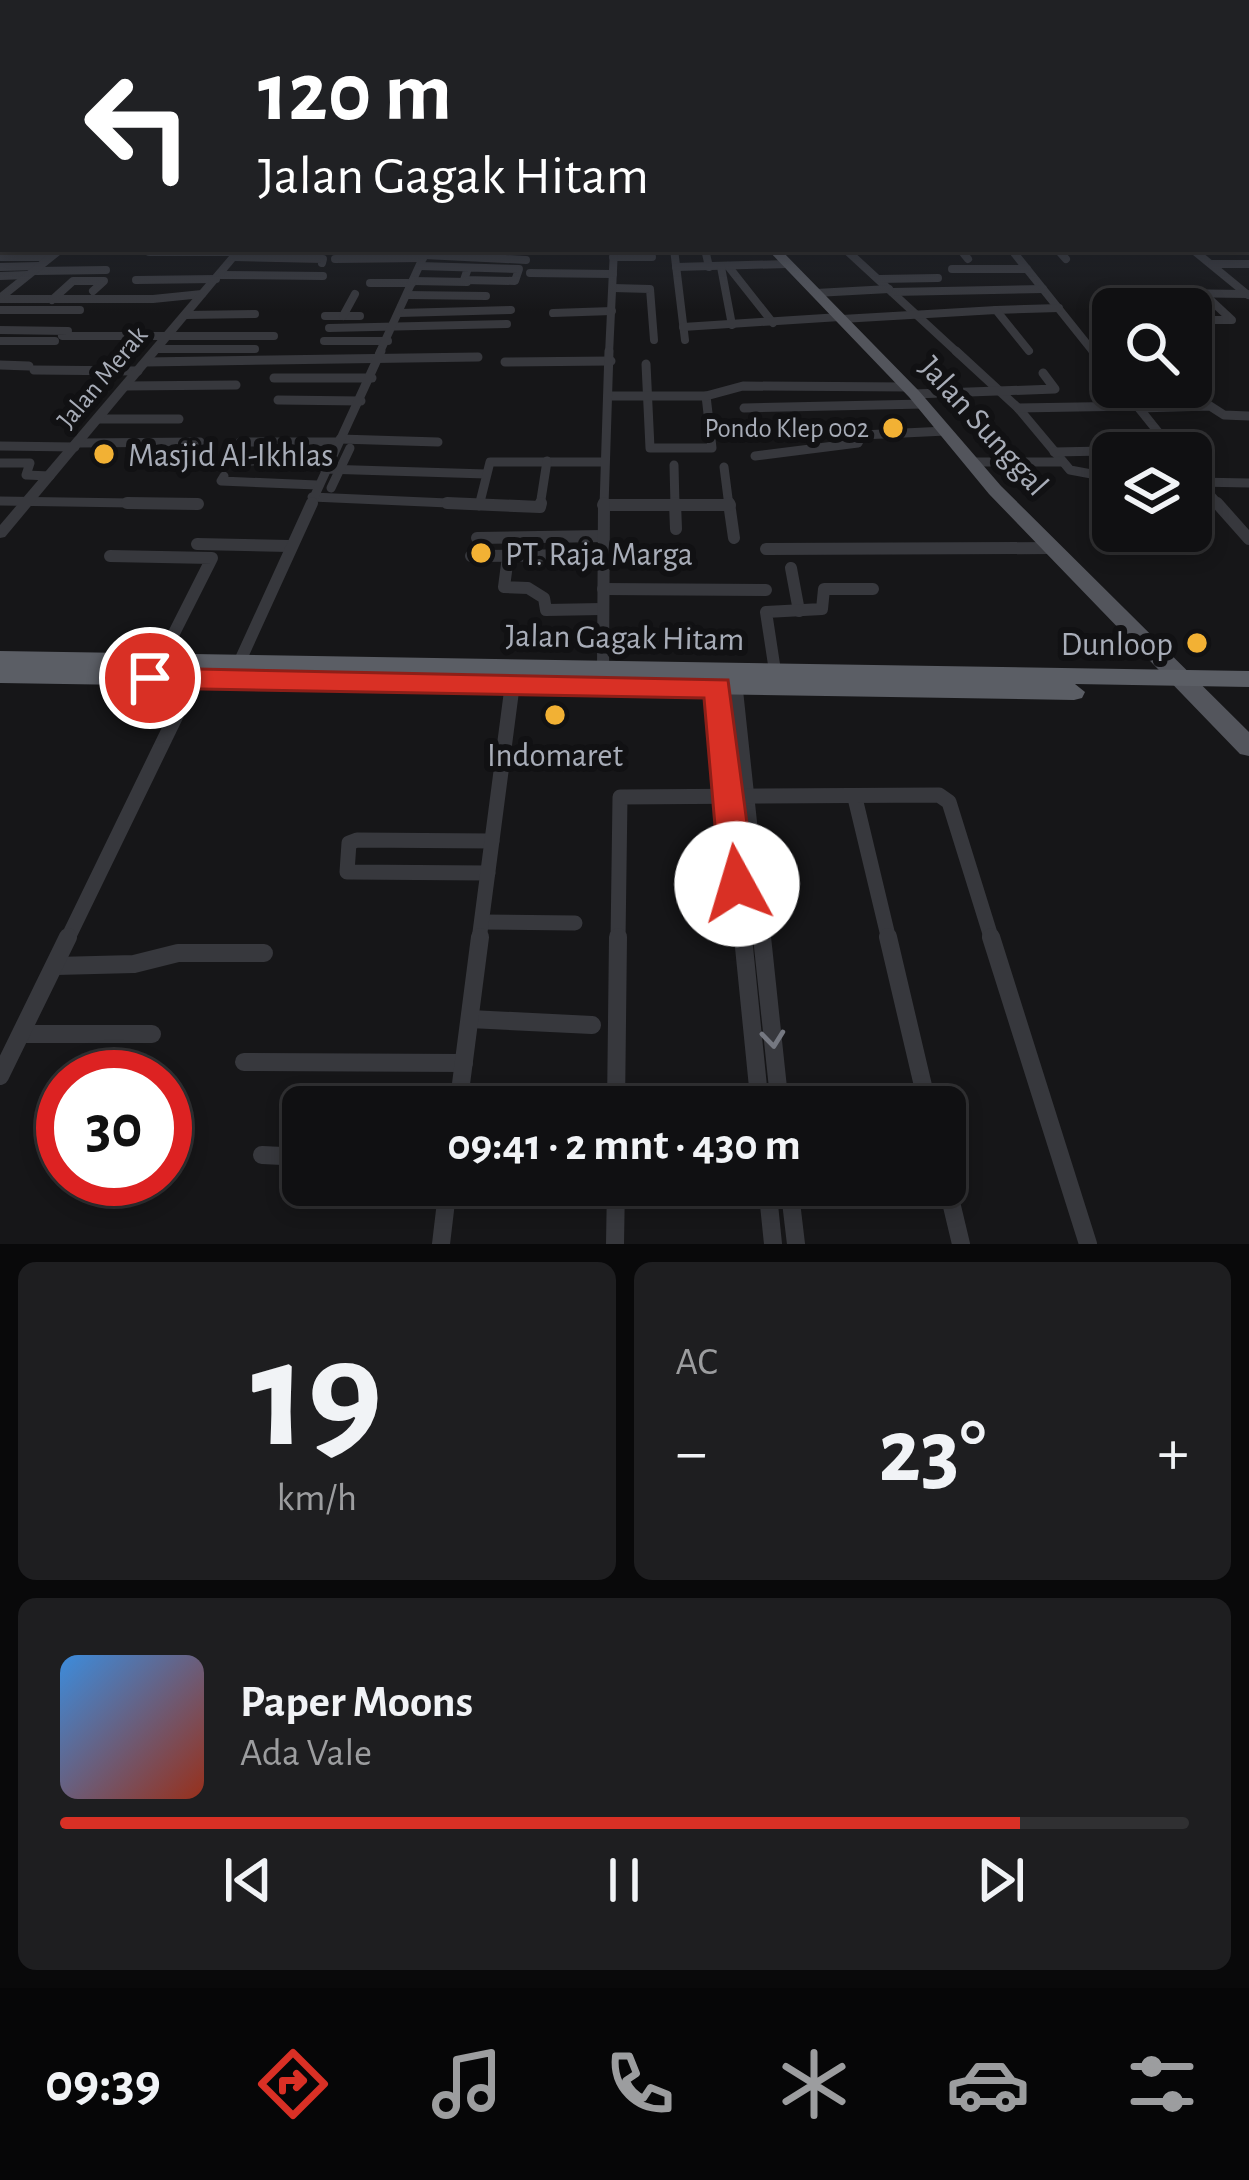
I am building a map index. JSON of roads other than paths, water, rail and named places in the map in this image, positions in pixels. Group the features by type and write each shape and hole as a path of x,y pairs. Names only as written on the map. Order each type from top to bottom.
{"highway":[{"name":"Jalan Gagak Hitam","path":"0,659 239,663 727,697 1249,679"},
{"name":"Jalan Gagak Hitam","path":"0,675 194,679 602,669 775,671 1183,684 1249,692"}],"main road":[{"name":"Jalan Sunggal","path":"776,252 915,395 1052,548 1249,747"}],"street":[{"path":"0,299 57,252"},
{"path":"149,252 238,253 322,262"},
{"path":"602,669 611,252 652,257"},
{"path":"674,252 685,340"},
{"path":"707,252 773,323"},
{"path":"848,252 1018,408 1063,462 1080,475 1092,476"},
{"path":"962,252 968,260"},
{"path":"1013,252 1092,347"},
{"path":"1059,252 1066,260"},
{"path":"1196,252 1246,294"},
{"name":"Jalan Merak","path":"0,534 238,253"},
{"path":"339,261 519,256 526,260"},
{"path":"0,257 51,257"},
{"path":"424,257 468,268 519,269 514,281 464,280 468,268"},
{"path":"239,663 424,257"},
{"path":"676,267 787,264"},
{"path":"1211,264 1249,264"},
{"path":"719,267 733,325"},
{"path":"0,275 106,269"},
{"path":"952,269 1027,269"},
{"path":"530,273 613,274"},
{"path":"0,275 20,283"},
{"path":"0,299 52,300 323,276"},
{"path":"879,279 938,278"},
{"path":"52,300 74,281 104,281 93,291"},
{"path":"134,283 212,283"},
{"path":"370,283 510,283"},
{"path":"613,288 649,289 654,340"},
{"path":"816,293 1043,289"},
{"path":"343,316 355,293"},
{"path":"1212,293 1246,294"},
{"path":"407,296 486,296"},
{"path":"1212,301 1232,319 1212,320"},
{"path":"683,326 1059,308"},
{"path":"0,310 80,310"},
{"path":"329,328 511,310"},
{"path":"996,310 1030,351"},
{"path":"553,314 612,311"},
{"path":"185,315 255,314"},
{"path":"326,316 507,324"},
{"path":"0,330 67,330 62,336 274,336"},
{"path":"0,341 56,341"},
{"path":"324,341 388,341"},
{"path":"156,349 255,349"},
{"path":"0,365 142,367 382,356 478,358"},
{"path":"505,362 610,361"},
{"path":"646,364 650,448 704,450 712,446 706,396"},
{"path":"744,408 1055,389 1043,373"},
{"path":"274,378 372,379"},
{"path":"125,386 236,385"},
{"path":"608,396 706,396 743,386 915,395"},
{"path":"278,400 361,401"},
{"path":"1018,408 1092,407"},
{"path":"1212,407 1224,415 1249,416"},
{"path":"1139,408 1158,432"},
{"path":"99,419 179,418"},
{"path":"747,429 854,429 862,435 946,431"},
{"path":"754,456 858,443 862,435"},
{"path":"0,446 200,442"},
{"path":"240,442 438,442"},
{"path":"331,488 341,469 342,443"},
{"path":"1054,452 1092,451"},
{"path":"218,461 486,474"},
{"path":"479,507 491,461 604,462"},
{"path":"224,476 221,481 540,514 547,461"},
{"path":"970,461 1063,462"},
{"path":"0,463 31,464 26,475 50,476"},
{"path":"674,465 676,529"},
{"path":"724,466 734,538"},
{"path":"1212,480 1249,483"},
{"path":"1212,499 1249,539"},
{"path":"0,501 197,504"},
{"path":"603,505 730,506"},
{"path":"477,538 603,536"},
{"path":"197,544 290,546"},
{"path":"766,549 1052,548"},
{"path":"471,556 603,555"},
{"path":"110,556 212,558 160,662"},
{"path":"507,564 504,587 529,588 544,598 546,610 602,609"},
{"path":"791,568 799,610"},
{"path":"603,589 766,590"},
{"path":"775,671 764,615 824,608 824,589 873,589"},
{"path":"0,1075 194,679"},
{"path":"461,1086 512,683"},
{"path":"727,697 756,971 776,1086"},
{"path":"616,1086 618,799 940,795 949,802 1088,1244"},
{"path":"855,798 923,1086"},
{"path":"488,874 347,872 344,868 350,843 357,840 492,841"},
{"path":"482,922 575,923"},
{"path":"56,966 134,964 178,953 264,953"},
{"path":"756,971 759,1086"},
{"path":"470,1018 592,1024"},
{"path":"23,1034 152,1034"},
{"path":"244,1062 464,1064"},
{"path":"262,1155 282,1156"},
{"path":"441,1244 446,1206"},
{"path":"615,1244 616,1206"},
{"path":"769,1206 773,1244"},
{"path":"791,1206 796,1244"},
{"path":"952,1206 961,1244"}],"place":[{"name":"Pondo Klep 002","path":"893,428"},
{"name":"Masjid Al-Ikhlas","path":"104,454"},
{"name":"PT. Raja Marga","path":"481,553"},
{"name":"Dunloop","path":"1197,643"},
{"name":"Indomaret","path":"555,715"}]}
